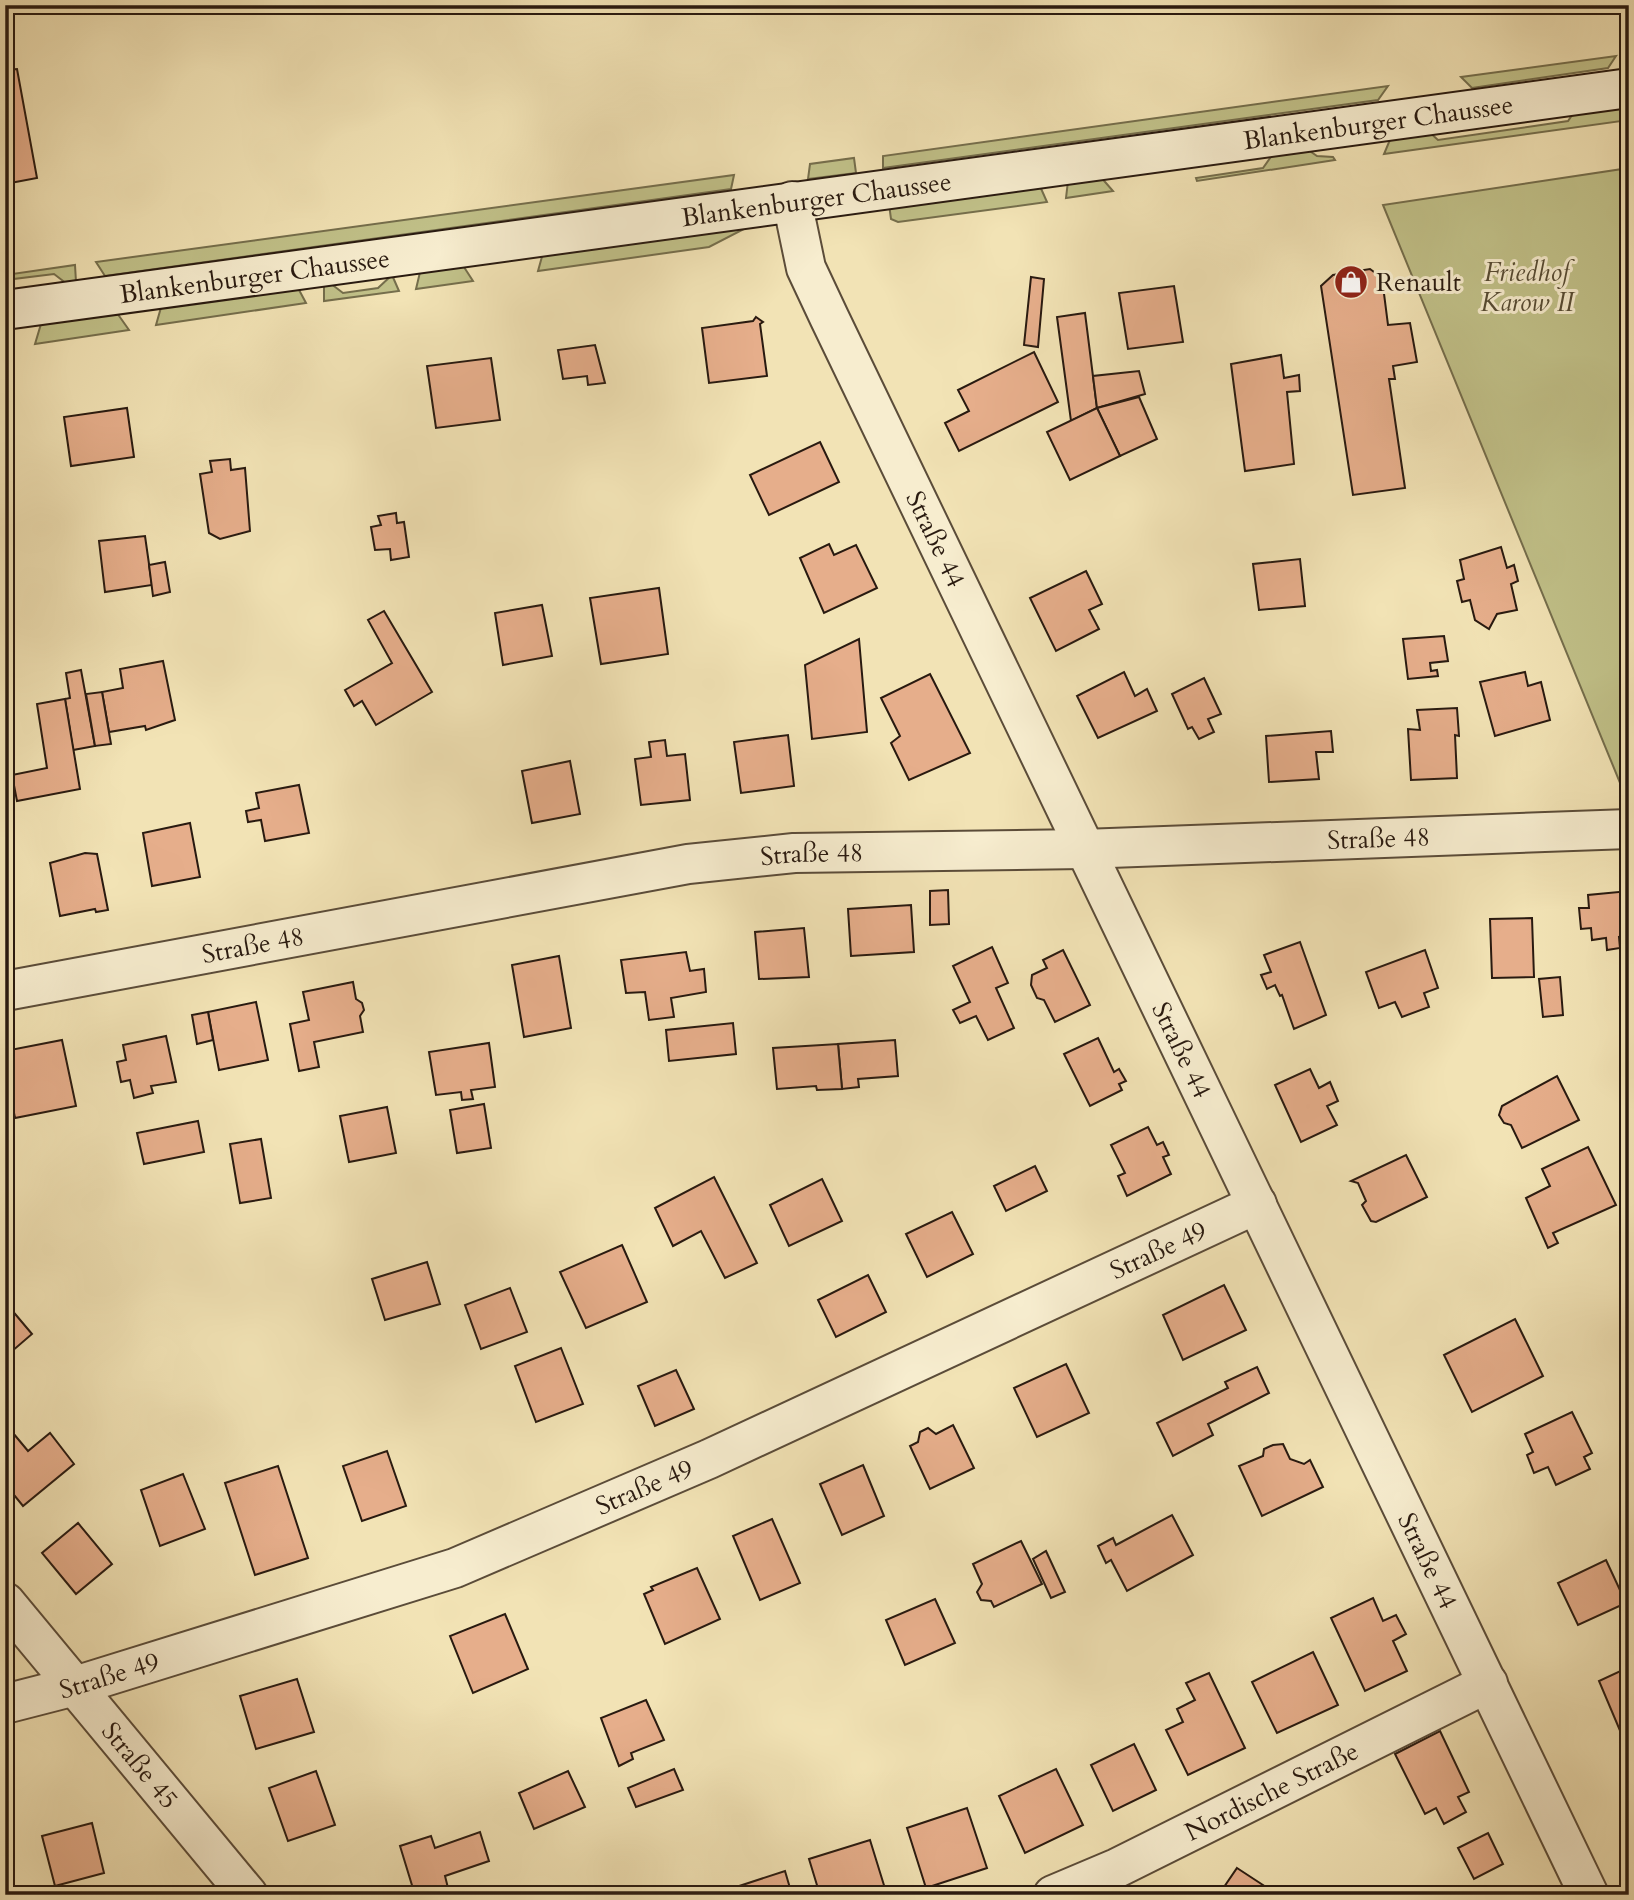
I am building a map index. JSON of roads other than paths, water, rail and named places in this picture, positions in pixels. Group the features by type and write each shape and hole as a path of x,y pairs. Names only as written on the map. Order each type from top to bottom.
{"street":[{"name":"Blankenburger Chaussee","path":"5,310 1629,88"},
{"name":"Straße 44","path":"792,201 806,268 1083,849 1589,1895"},
{"name":"Straße 48","path":"5,991 688,864 794,853 1083,849 1629,830"},
{"name":"Straße 49","path":"5,1704 75,1686 454,1568 709,1459 1257,1205"},
{"name":"Straße 45","path":"5,1602 248,1895"},
{"name":"Nordische Straße","path":"1053,1895 1117,1868 1488,1683"}],"place":[{"name":"Renault","path":"1351,282"}],"park label":[{"name":"Friedhof Karow II","path":"1527,287"}]}
